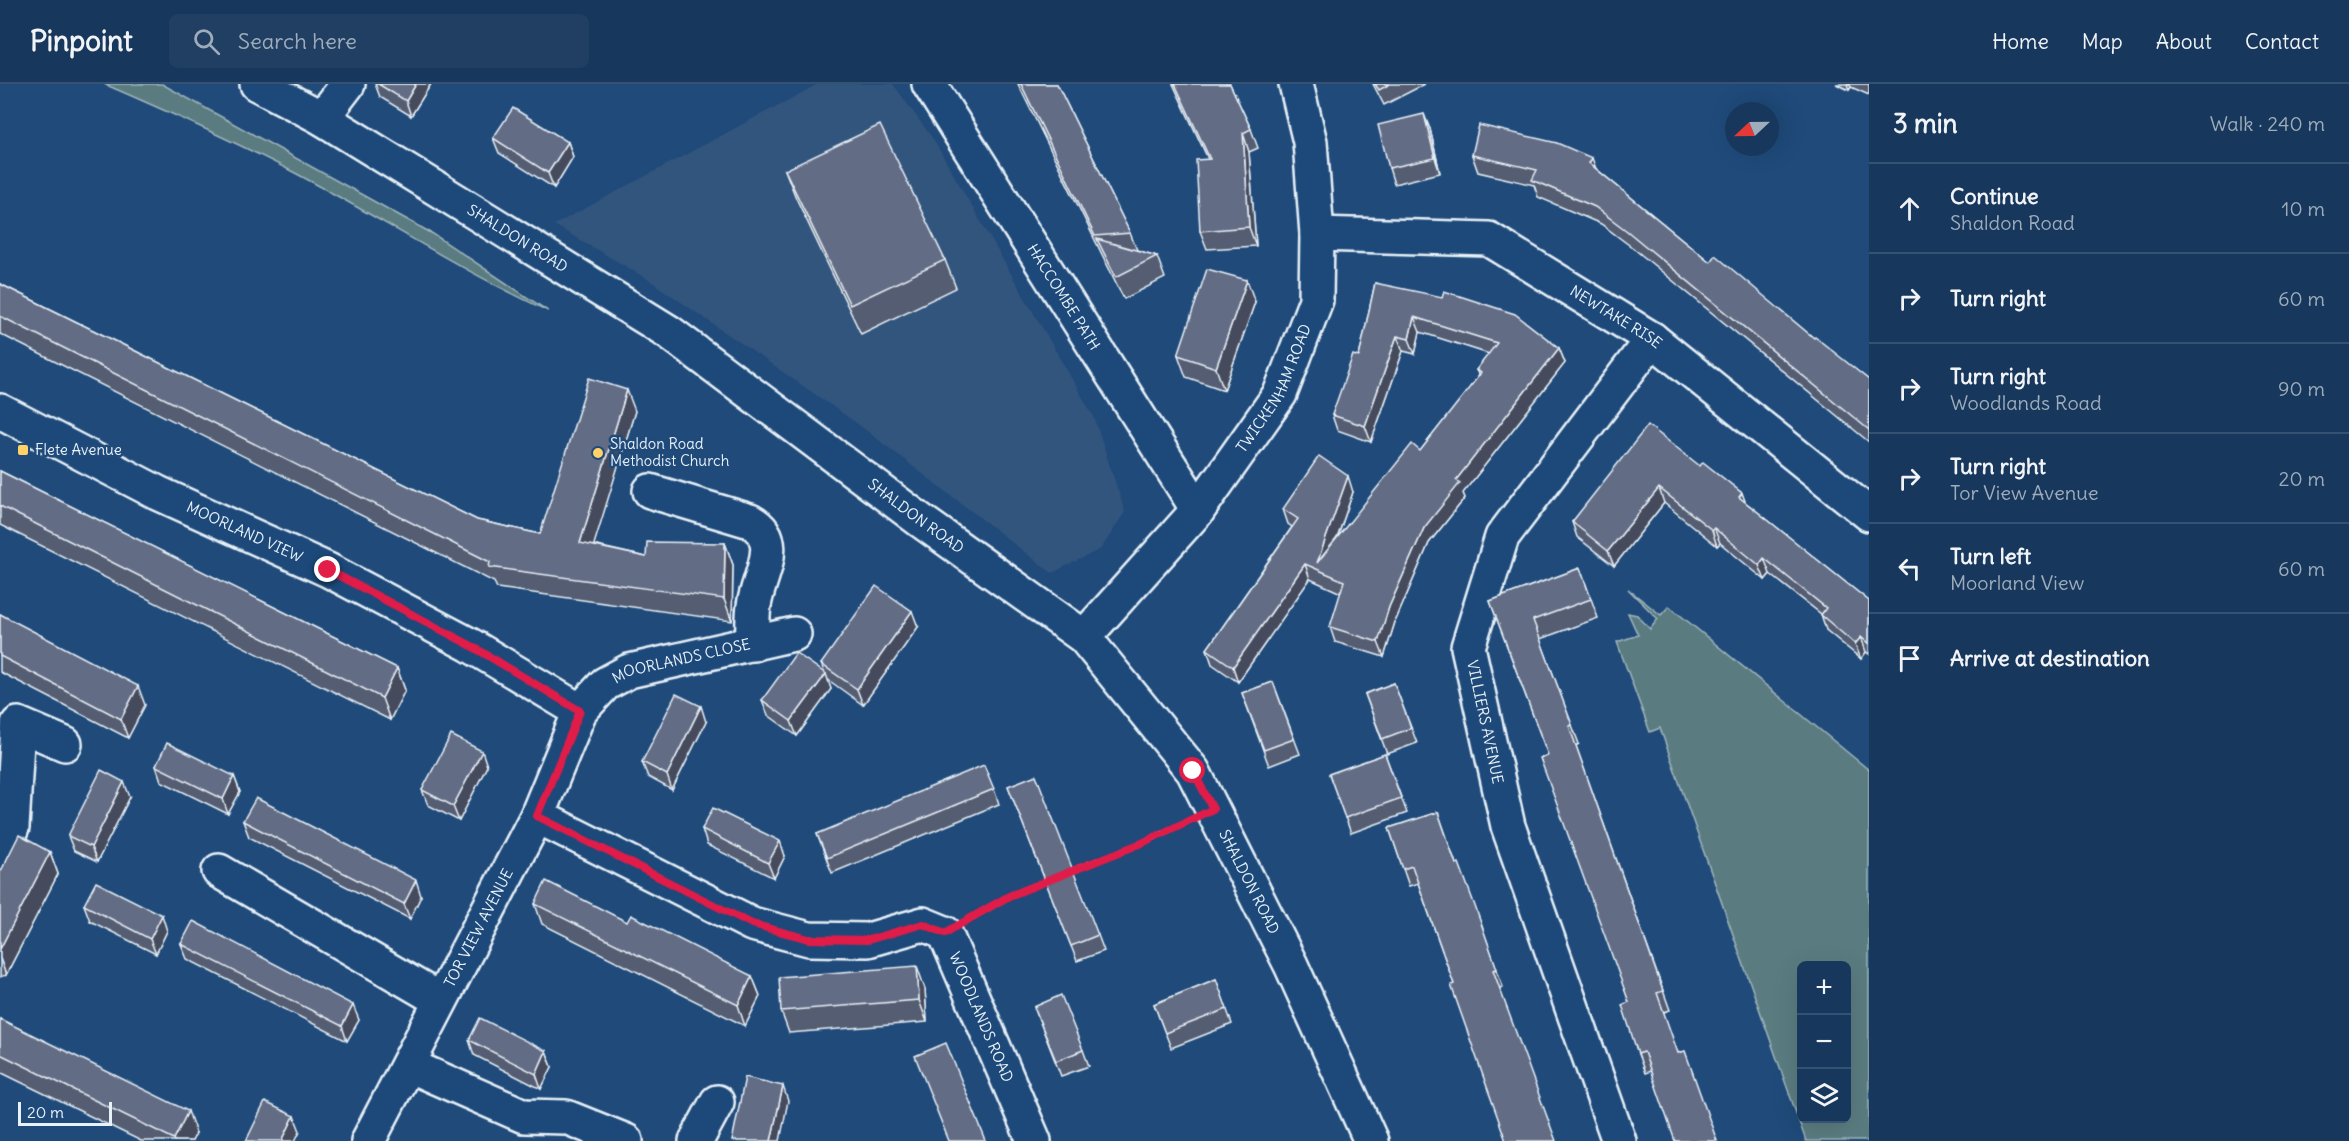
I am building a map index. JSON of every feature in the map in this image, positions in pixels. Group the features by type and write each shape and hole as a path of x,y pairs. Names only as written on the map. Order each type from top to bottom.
{"street":[{"name":"SHALDON ROAD","path":"257,84 322,118 669,332 920,520 1084,637 1193,771 1291,965 1371,1141"},
{"path":"322,118 348,84"},
{"name":"HACCOMBE PATH","path":"929,84 1198,510"},
{"name":"TWICKENHAM ROAD","path":"1084,637 1198,510 1280,394 1316,300 1317,234 1310,142 1296,84"},
{"name":"NEWTAKE RISE","path":"1317,234 1489,239 1652,339 1869,514"},
{"name":"VILLIERS AVENUE","path":"1619,1141 1508,826 1468,647 1502,537 1652,339"},
{"name":"MOORLAND VIEW","path":"0,411 158,493 328,570 470,645 580,711"},
{"path":"650,491 750,521 760,527 765,534 768,543 767,556 754,606 753,644"},
{"name":"MOORLANDS CLOSE","path":"580,711 605,684 629,671 794,634"},
{"name":"TOR VIEW AVENUE","path":"368,1141 537,816 580,711"},
{"path":"0,852 12,828 18,724 65,744"},
{"name":"WOODLANDS ROAD","path":"537,816 752,924 809,939 868,940 923,924 945,933 1034,1141"},
{"path":"219,871 440,1000"},
{"path":"408,1065 524,1116 566,1117 626,1141"},
{"path":"696,1141 717,1102"}],"path":[{"path":"1061,874 1142,843 1213,809"},
{"path":"945,933 1009,896 1050,879"}],"shaded area":[{"path":"818,84 893,84 933,139 1094,417 1125,512 1101,549 1052,573 855,422 649,280 554,225"}],"green space":[{"path":"104,84 162,84 433,234 548,311 484,279 273,162"},
{"path":"1628,589 1661,615 1669,606 1869,770 1869,1141 1806,1141 1800,1123 1851,1123 1851,961 1797,961 1797,1116 1660,728 1650,732 1617,642 1638,635 1628,613 1637,615 1650,629 1658,619"}],"building":[{"path":"378,84 416,84 406,101"},
{"path":"1021,84 1057,84 1130,233 1095,236"},
{"path":"1175,84 1230,84 1251,129 1243,133 1249,227 1200,231 1196,160 1210,159"},
{"path":"1375,84 1390,84 1379,90"},
{"path":"513,108 568,142 548,173 493,138"},
{"path":"1424,114 1435,158 1389,168 1378,125"},
{"path":"880,125 945,260 850,305 785,170"},
{"path":"1479,125 1557,143 1592,158 1589,163 1710,262 1715,255 1814,338 1869,380 1869,430 1595,207 1532,180 1537,170 1472,155"},
{"path":"1097,239 1157,256 1116,277"},
{"path":"1207,269 1247,280 1216,368 1178,355"},
{"path":"1375,283 1442,297 1444,291 1515,314 1559,348 1456,480 1460,483 1424,528 1389,607 1378,642 1330,627 1344,581 1305,564 1233,667 1207,649 1298,519 1283,509 1319,456 1348,476 1317,563 1412,444 1420,451 1481,373 1476,370 1497,343 1414,317 1409,339 1397,336 1365,426 1332,415 1353,355 1359,357"},
{"path":"0,284 477,520 540,534 589,378 627,390 580,543 646,557 647,542 725,543 724,599 489,567 490,562 0,316"},
{"path":"1648,425 1700,466 1703,462 1742,493 1739,497 1869,601 1869,644 1861,637 1855,644 1821,615 1826,608 1764,558 1759,565 1714,528 1712,530 1659,488 1608,551 1572,522"},
{"path":"0,471 397,668 382,698 0,506"},
{"path":"1580,568 1591,599 1533,620 1572,725 1569,726 1663,991 1657,993 1678,1053 1685,1051 1717,1141 1675,1141 1644,1052 1638,1054 1622,1005 1629,1002 1540,758 1548,755 1490,601"},
{"path":"876,586 912,611 857,689 821,664"},
{"path":"0,614 138,686 121,719 0,656"},
{"path":"796,653 826,674 791,721 762,700"},
{"path":"1273,682 1294,739 1264,750 1242,693"},
{"path":"1394,683 1411,728 1382,739 1365,694"},
{"path":"676,694 701,706 667,775 642,762"},
{"path":"451,735 482,751 453,806 422,790"},
{"path":"167,743 234,776 223,799 156,766"},
{"path":"1385,754 1401,798 1345,818 1329,774"},
{"path":"984,765 994,789 827,858 817,834"},
{"path":"101,770 124,782 91,847 68,836"},
{"path":"1036,775 1098,935 1071,946 1008,786"},
{"path":"256,798 416,880 404,904 243,821"},
{"path":"713,808 780,841 768,863 702,829"},
{"path":"1438,812 1456,864 1459,863 1475,906 1497,969 1493,970 1556,1141 1506,1141 1412,866 1403,869 1389,828"},
{"path":"19,835 50,852 0,949 0,873"},
{"path":"546,881 627,922 631,915 752,976 738,1005 535,904"},
{"path":"96,882 162,915 150,939 84,905"},
{"path":"193,921 353,1005 342,1026 181,944"},
{"path":"917,966 919,1000 781,1011 779,977"},
{"path":"1216,979 1227,1009 1165,1033 1154,1004"},
{"path":"1061,995 1083,1050 1056,1061 1034,1007"},
{"path":"480,1018 546,1051 536,1074 469,1040"},
{"path":"0,1019 188,1111 174,1139 0,1054"},
{"path":"946,1043 986,1141 949,1141 915,1056"},
{"path":"745,1077 783,1086 771,1141 732,1141"},
{"path":"265,1102 294,1116 282,1141 246,1141"}],"place":[{"name":"Flete Avenue","path":"23,450"},
{"name":"Shaldon Road Methodist Church","path":"598,453"}],"route":[{"path":"328,570 470,645 580,711 537,816 752,924 809,939 868,940 923,924 945,933 1009,896 1142,843 1213,809 1193,771"}]}
